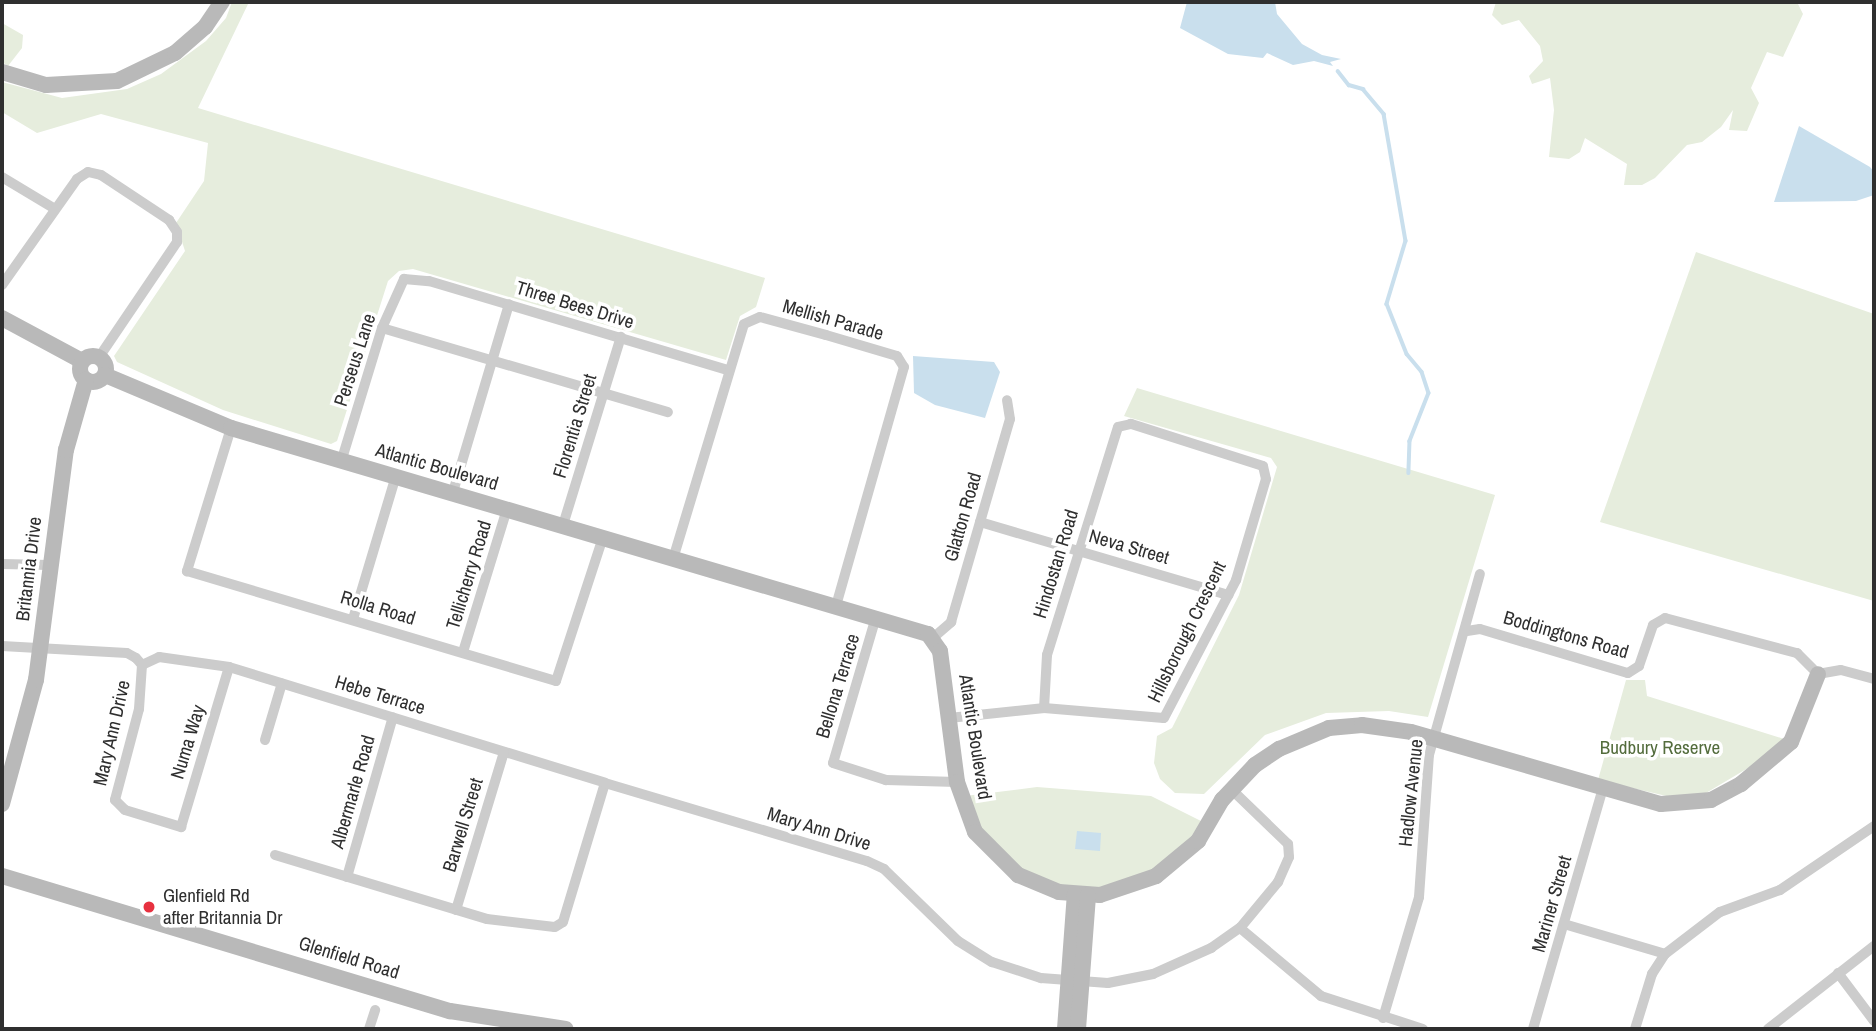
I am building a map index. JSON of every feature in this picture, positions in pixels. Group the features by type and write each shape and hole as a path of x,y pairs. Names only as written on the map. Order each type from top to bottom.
{"street":[{"path":"2,72 46,85 117,81 175,53 205,27 222,2"},
{"path":"2,285 82,175 95,173 169,220 177,232 172,252 99,357 82,361 2,317"},
{"path":"2,177 55,209"},
{"name":"Three Bees Drive","path":"411,279 509,304 728,370"},
{"name":"Perseus Lane","path":"341,461 382,328 400,282 411,279"},
{"path":"453,492 509,304"},
{"name":"Mellish Parade","path":"673,559 744,324 760,317 902,361 836,606"},
{"path":"382,328 668,412"},
{"name":"Florentia Street","path":"563,525 621,337"},
{"path":"82,361 80,372 86,380 97,382 105,375 106,365 99,357"},
{"name":"Atlantic Boulevard","path":"105,375 231,428 876,617 934,637 940,651 957,782 975,832 995,855 1031,883 1082,894 1130,888 1170,868 1198,841 1231,789 1279,749 1329,728 1386,727 1434,738 1603,788 1678,805 1728,793 1791,742 1818,674"},
{"name":"Britannia Drive","path":"2,804 6,772 40,648 66,450 86,380"},
{"name":"Glatton Road","path":"934,637 951,622 1010,419 1007,400"},
{"name":"Hillsborough Crescent","path":"949,718 1044,708 1164,718 1228,595 1266,479 1264,466 1131,424 1113,432"},
{"name":"Rolla Road","path":"231,428 187,571 556,681 603,537"},
{"name":"Hindostan Road","path":"1044,708 1047,654 1113,432"},
{"path":"353,619 396,476"},
{"name":"Tellicherry Road","path":"463,652 507,509"},
{"name":"Neva Street","path":"980,522 1228,595"},
{"path":"2,564 50,565"},
{"name":"Hadlow Avenue","path":"1383,1018 1419,897 1434,738 1460,640 1467,631 1480,574"},
{"name":"Bellona Terrace","path":"876,617 833,763 886,780 957,782"},
{"name":"Boddingtons Road","path":"1467,631 1480,629 1628,673 1639,666 1653,625 1665,618 1797,653 1818,674"},
{"name":"Mary Ann Drive","path":"2,646 127,653 142,664 139,709 115,800 125,810 181,827"},
{"name":"Hebe Terrace","path":"142,664 159,657 229,667 605,783"},
{"name":"Numa Way","path":"181,827 229,667"},
{"path":"1818,674 1841,670 1874,679"},
{"path":"265,740 282,683"},
{"name":"Albermarle Road","path":"347,877 393,717"},
{"name":"Barwell Street","path":"456,909 504,752"},
{"path":"275,855 456,909 546,928 563,922 605,783"},
{"name":"Mary Ann Drive","path":"605,783 867,861 884,869 937,924 970,949 1006,968 1075,983 1122,982 1160,972 1211,948 1240,928 1278,882 1290,850 1282,835 1231,789"},
{"name":"Mariner Street","path":"1533,1029 1603,788"},
{"path":"1635,1029 1652,974 1665,954 1720,912 1788,885 1874,826"},
{"path":"2,867 8,878"},
{"name":"Glenfield Road","path":"8,878 450,1011 566,1029"},
{"path":"1065,1029 1075,983 1082,894"},
{"path":"1564,924 1665,954"},
{"path":"1240,928 1321,996 1423,1029"},
{"path":"1768,1029 1874,946"},
{"path":"1838,974 1874,1021"},
{"path":"1075,983 1078,1029"},
{"path":"369,1029 375,1010"}],"green space":[{"path":"232,2 249,2 198,108 765,278 756,307 740,316 726,360 413,269 399,271 388,281 337,441 331,444 223,410 117,362 114,356 185,251 176,223 204,181 208,143 101,114 37,133 2,112 2,82 62,98 127,89 161,74 206,41 226,18"},
{"path":"1496,2 1797,2 1803,14 1783,57 1767,52 1751,88 1759,103 1747,131 1729,130 1733,110 1721,127 1702,142 1687,145 1655,178 1642,185 1624,185 1627,164 1585,138 1580,152 1569,159 1549,157 1554,110 1550,78 1532,84 1529,76 1543,61 1540,46 1519,20 1502,25 1492,15"},
{"path":"2,23 23,35 22,48 8,66 2,62"},
{"path":"1696,252 1874,314 1874,601 1600,522"},
{"path":"1137,388 1495,495 1428,717 1389,711 1326,713 1265,735 1204,794 1175,793 1160,779 1154,763 1157,736 1172,728 1239,595 1277,467 1271,458 1124,416"},
{"name":"Budbury Reserve","path":"1626,680 1645,680 1647,696 1784,739 1775,752 1706,793 1675,798 1598,780"},
{"path":"1037,787 1151,796 1203,822 1169,864 1100,888 1068,887 1024,872 988,842 965,796"}],"water":[{"path":"1187,2 1275,2 1277,14 1302,44 1322,55 1341,59 1330,62 1333,66 1314,61 1293,65 1267,53 1263,58 1228,54 1180,28"},
{"path":"1799,126 1870,167 1874,172 1874,195 1856,201 1774,202"},
{"path":"913,356 994,362 1000,372 985,418 935,405 914,393"},
{"path":"1077,831 1101,833 1100,851 1075,849"}],"waterway":[{"path":"1338,71 1349,85 1363,89 1384,114 1406,241 1387,304 1407,354 1422,372 1429,393 1410,441 1409,473"}],"place":[{"name":"Glenfield Rd after Britannia Dr","path":"149,907"}]}
